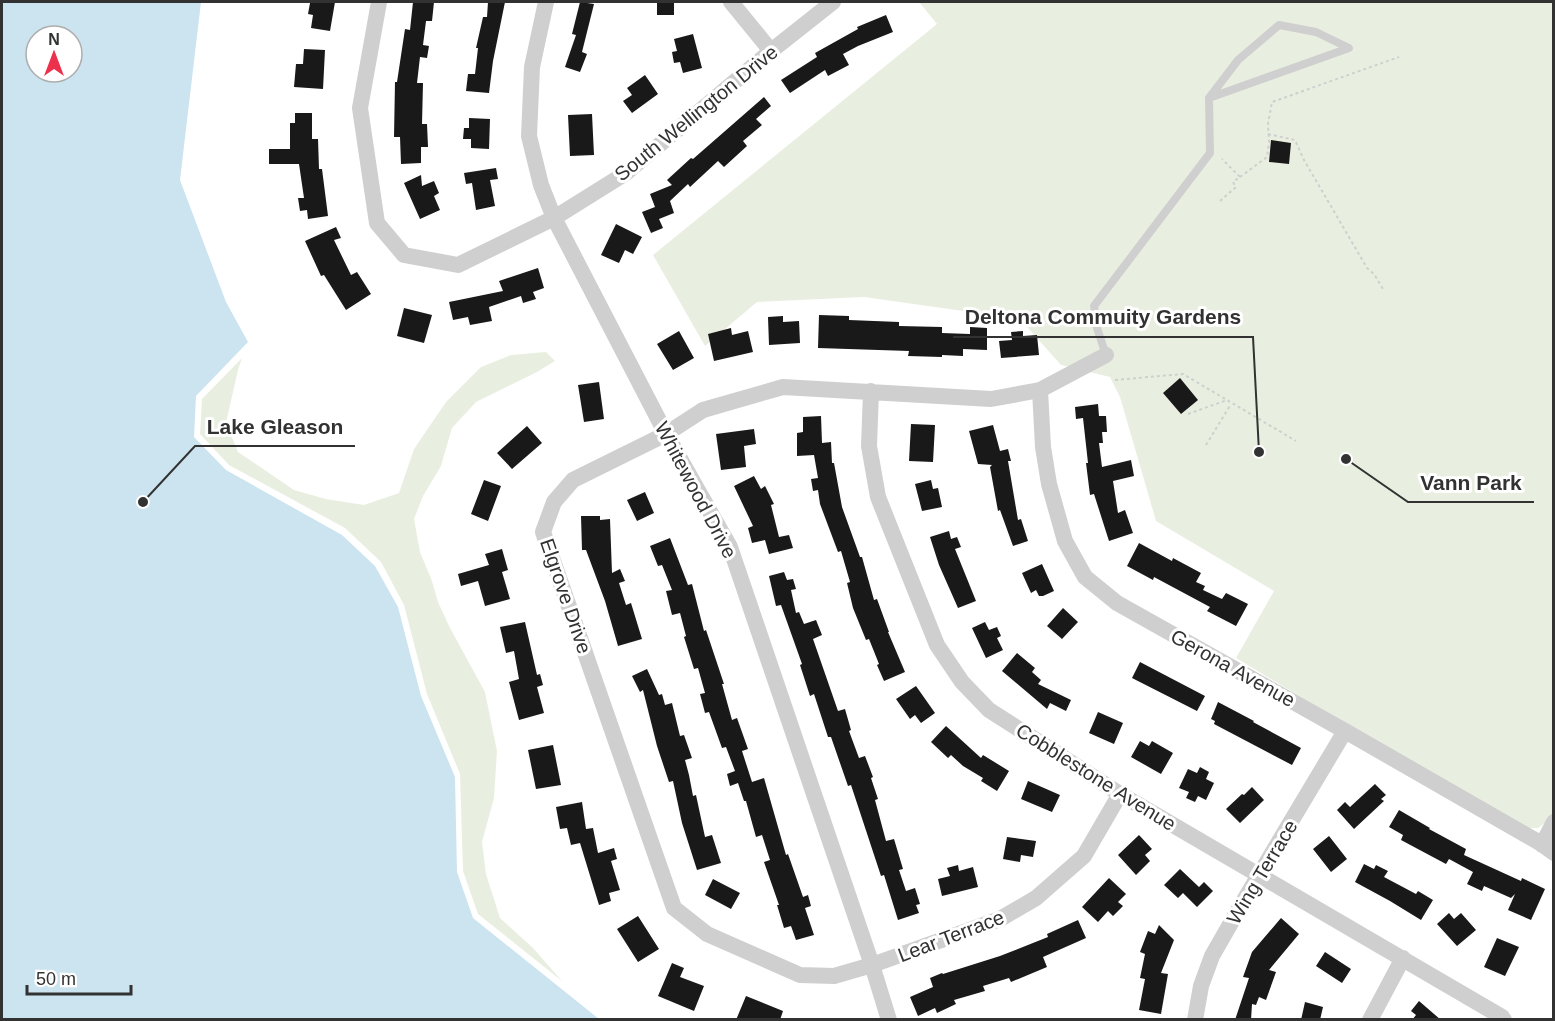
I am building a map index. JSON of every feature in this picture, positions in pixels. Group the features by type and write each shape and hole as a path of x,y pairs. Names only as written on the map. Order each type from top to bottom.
{"street":[{"name":"South Wellington Drive","path":"379,2 360,108 377,223 404,255 458,265 554,218 626,173 833,2"},
{"name":"Whitewood Drive","path":"546,2 532,67 529,136 540,185 554,218 666,434 730,547 889,1020"},
{"path":"731,2 771,51"},
{"name":"Elgrove Drive","path":"872,965 834,976 800,975 707,934 674,908 543,532 554,502 573,480 666,434 703,410 783,387 991,399 1040,390 1106,355"},
{"name":"Gerona Avenue","path":"1040,390 1043,447 1049,484 1065,541 1085,577 1117,603 1346,731 1548,849"},
{"name":"Cobblestone Avenue","path":"871,391 869,446 878,497 937,645 962,682 989,710 1120,794 1403,958 1504,1020"},
{"name":"Wing Terrace","path":"1195,1020 1201,986 1212,957 1346,731"},
{"name":"Lear Terrace","path":"872,965 1000,919 1036,898 1084,856 1120,794"},
{"path":"1548,849 1554,822"},
{"path":"1370,1020 1403,958"}],"lane":[{"path":"1106,355 1097,328 1094,306 1210,153 1209,98 1238,60 1279,25 1316,32 1348,48 1209,98"}],"path":[{"path":"1220,201 1236,187 1233,182 1267,157 1268,124 1272,102 1399,57"},
{"path":"1268,134 1295,140 1304,160 1367,268 1374,274 1383,290"},
{"path":"1222,159 1240,177"},
{"path":"1114,380 1182,374 1296,441"},
{"path":"1188,414 1227,400"},
{"path":"1206,445 1231,403"}],"green space":[{"path":"919,2 1553,2 1553,817 1538,828 1528,828 1385,748 1236,658 1274,591 1156,521 1120,397 1110,377 1061,365 1020,319 864,297 757,302 705,346 653,255 937,24"},
{"path":"546,352 555,361 476,402 452,428 441,466 423,496 414,519 420,552 438,602 485,692 497,751 494,798 482,842 486,874 500,918 533,948 562,981 478,914 463,871 460,774 427,694 404,605 381,562 345,528 229,465 200,434 202,399 242,358 226,423 238,452 294,490 326,499 364,505 399,493 414,449 446,402 481,367 511,355"}],"water":[{"path":"2,2 201,2 180,180 226,302 248,342 196,396 194,437 226,470 342,535 375,566 398,607 421,696 455,777 457,872 473,918 599,1019 2,1019"}],"building":[{"path":"335,2 330,31 311,28 313,15 308,14 310,3"},
{"path":"413,2 434,2 432,21 426,21 423,45 429,46 427,58 420,57 417,83 423,83 422,124 427,124 428,147 421,147 421,163 401,164 400,137 394,137 395,82 397,82 405,29 410,30"},
{"path":"488,2 505,2 489,93 466,91 468,74 475,74 478,48 476,48 483,17 487,17"},
{"path":"580,2 594,4 582,52 587,54 580,72 565,67 576,35 572,34"},
{"path":"657,2 674,2 674,15 657,15"},
{"path":"886,15 893,32 843,54 849,65 828,76 825,70 790,93 781,80 817,57 815,53 858,29 857,27"},
{"path":"693,34 702,68 683,73 680,62 674,63 672,52 677,51 674,39"},
{"path":"304,49 325,50 323,89 294,87 296,64 303,64"},
{"path":"645,75 658,94 632,113 623,101 632,95 627,88"},
{"path":"764,97 771,106 756,119 762,125 743,141 747,146 724,167 718,161 690,187 688,184 670,201 674,213 659,219 663,228 651,233 642,212 655,207 650,194 672,185 667,180"},
{"path":"295,113 312,113 312,139 318,139 319,169 322,169 328,216 308,219 307,210 300,211 298,198 304,198 299,164 269,164 269,149 290,149 290,123 295,123"},
{"path":"592,114 594,155 570,156 568,115"},
{"path":"469,118 490,119 489,149 471,148 471,139 463,139 464,128 469,128"},
{"path":"1271,140 1291,143 1289,164 1269,162"},
{"path":"496,168 498,179 490,180 495,206 476,210 472,183 466,184 464,173"},
{"path":"421,175 422,186 434,181 439,193 434,196 440,210 420,219 404,183"},
{"path":"616,224 642,237 633,254 625,250 619,263 601,255"},
{"path":"336,227 341,238 334,240 351,275 357,272 371,294 346,310 324,275 321,276 305,241"},
{"path":"538,268 544,288 533,292 536,299 523,303 521,296 489,307 492,321 470,325 468,317 453,320 449,302 503,291 499,281"},
{"path":"404,308 432,315 424,343 397,336"},
{"path":"819,315 849,316 849,320 899,322 899,326 942,327 942,333 970,334 970,327 987,328 987,350 963,349 963,356 942,355 942,357 908,356 909,351 818,348"},
{"path":"783,316 783,322 799,321 800,343 769,345 768,317"},
{"path":"731,328 732,335 748,331 753,352 714,361 708,334"},
{"path":"679,331 694,358 673,370 657,344"},
{"path":"1023,331 1023,336 1037,335 1039,355 1001,358 999,341 1012,340 1011,332"},
{"path":"1180,378 1198,400 1181,414 1163,393"},
{"path":"599,382 604,419 584,422 578,385"},
{"path":"1098,404 1099,416 1106,416 1107,432 1102,432 1103,443 1099,443 1102,467 1131,460 1134,476 1113,481 1118,513 1125,510 1133,533 1109,541 1094,494 1090,495 1083,418 1076,419 1075,407"},
{"path":"821,416 822,443 831,442 832,463 834,463 842,507 860,557 862,557 874,600 877,599 905,672 884,681 869,639 866,640 853,608 847,583 850,582 841,551 838,552 820,504 818,490 813,491 811,479 818,478 814,455 797,456 797,433 803,432 803,417"},
{"path":"911,424 935,425 933,462 909,461"},
{"path":"993,425 1000,451 1008,449 1018,520 1021,519 1028,541 1013,546 1000,510 998,511 990,467 992,465 978,464 969,431"},
{"path":"527,426 542,443 512,469 497,453"},
{"path":"754,429 756,444 744,446 746,467 721,470 716,434"},
{"path":"754,476 761,489 765,486 774,504 771,505 779,537 789,535 793,548 769,554 765,540 752,543 748,528 753,526 734,486"},
{"path":"484,480 501,486 488,521 471,514"},
{"path":"931,480 933,489 938,488 942,507 922,511 915,484"},
{"path":"645,492 654,513 637,521 627,500"},
{"path":"581,516 600,516 600,520 610,519 612,573 620,569 625,581 619,583 626,605 631,603 642,639 618,646 605,601 586,550 582,550"},
{"path":"949,531 951,539 957,537 961,547 955,549 976,601 958,608 939,565 930,537"},
{"path":"670,538 688,585 692,584 704,631 706,630 724,684 722,684 732,720 737,718 748,749 742,751 752,782 764,778 786,855 788,854 803,897 808,895 811,906 805,908 814,935 796,940 791,926 784,928 777,905 779,905 764,862 770,860 762,835 756,837 746,801 744,801 738,783 730,786 727,774 735,771 726,747 722,748 709,712 705,713 700,694 705,693 698,668 694,669 684,637 686,636 680,613 672,615 666,591 672,590 662,565 658,566 650,546"},
{"path":"1139,543 1172,561 1173,558 1201,573 1196,582 1205,586 1203,590 1222,599 1226,593 1248,604 1236,626 1207,611 1210,607 1154,577 1153,580 1127,566"},
{"path":"502,549 508,570 502,572 510,599 485,606 478,581 461,586 458,574 489,565 485,554"},
{"path":"1042,564 1054,591 1039,596 1036,590 1031,593 1022,573"},
{"path":"784,572 787,580 793,579 796,589 791,590 796,613 799,612 804,624 816,620 822,635 813,639 838,711 845,709 851,730 849,731 859,758 865,756 873,777 871,778 878,799 875,800 886,841 894,839 903,869 899,870 906,891 915,888 920,904 916,905 919,913 898,920 851,785 848,786 831,737 828,737 814,694 810,696 800,665 802,664 781,605 776,606 769,576"},
{"path":"1063,608 1078,622 1062,639 1047,626"},
{"path":"525,622 537,675 540,674 543,685 537,687 544,713 519,720 509,682 519,679 514,651 506,653 500,627"},
{"path":"985,622 989,630 997,627 1001,636 997,638 1003,650 986,658 972,628"},
{"path":"1017,653 1035,668 1032,672 1041,680 1038,684 1071,700 1066,711 1050,703 1047,709 1002,671"},
{"path":"1140,662 1205,696 1197,711 1132,678"},
{"path":"647,669 659,695 662,694 665,705 672,703 680,736 684,735 692,758 685,760 693,796 696,795 705,837 712,835 721,863 697,870 682,823 673,781 669,782 657,746 643,690 640,692 632,676"},
{"path":"916,686 935,713 921,723 915,715 910,719 896,699"},
{"path":"1218,702 1301,748 1292,765 1214,724 1215,721 1211,719"},
{"path":"1098,712 1123,723 1114,744 1089,733"},
{"path":"946,726 981,758 983,755 1009,771 997,791 981,781 983,778 963,766 951,755 948,758 931,742"},
{"path":"1140,741 1149,746 1152,741 1173,753 1161,774 1131,757"},
{"path":"553,745 561,785 536,789 528,750"},
{"path":"1200,767 1209,772 1206,779 1214,783 1206,800 1198,796 1195,802 1186,798 1189,792 1179,788 1188,769 1197,773"},
{"path":"1028,781 1060,795 1052,812 1021,799"},
{"path":"1375,784 1386,795 1381,799 1384,801 1354,829 1337,810 1345,802 1350,807"},
{"path":"1252,787 1264,800 1240,823 1226,809"},
{"path":"582,802 586,829 593,828 598,853 614,848 617,859 611,861 620,890 609,893 611,901 599,905 580,843 571,845 567,828 560,829 556,807"},
{"path":"1399,810 1466,849 1464,855 1521,881 1522,878 1545,889 1531,920 1508,910 1515,894 1511,898 1484,886 1482,891 1467,884 1473,872 1449,859 1446,864 1401,840 1403,835 1389,827"},
{"path":"1139,835 1152,849 1145,855 1150,861 1136,875 1118,855"},
{"path":"1329,836 1347,859 1331,872 1313,849"},
{"path":"1007,837 1036,841 1033,857 1021,855 1020,862 1003,859"},
{"path":"1364,864 1374,869 1376,865 1388,871 1384,877 1433,900 1421,920 1355,882"},
{"path":"958,865 959,871 973,867 978,887 942,896 938,879 950,876 947,868"},
{"path":"1180,869 1199,887 1204,882 1213,891 1197,907 1183,893 1178,898 1164,885"},
{"path":"1109,878 1126,894 1118,902 1123,906 1113,916 1108,911 1098,922 1082,907"},
{"path":"713,879 740,893 731,909 705,895"},
{"path":"1449,913 1454,919 1461,913 1476,930 1457,946 1437,924"},
{"path":"638,916 659,949 638,962 617,929"},
{"path":"1281,918 1299,934 1269,970 1276,972 1266,1000 1259,997 1256,1005 1252,1004 1251,1020 1235,1020 1249,978 1243,977 1252,952"},
{"path":"1078,920 1086,938 1043,957 1047,967 1011,982 1009,978 983,986 985,991 954,1000 956,1004 937,1013 935,1008 918,1016 910,997 933,987 930,978 1000,956 1048,937 1047,934"},
{"path":"1159,925 1174,940 1161,973 1168,974 1161,1014 1139,1010 1145,979 1140,978 1145,954 1140,952 1148,931 1155,934"},
{"path":"1497,938 1519,947 1505,976 1484,967"},
{"path":"1325,952 1351,969 1342,983 1316,966"},
{"path":"672,963 684,968 680,977 704,986 694,1011 658,996"},
{"path":"746,996 783,1011 780,1020 736,1020"},
{"path":"1419,1001 1441,1020 1412,1020 1416,1015 1411,1011"},
{"path":"1305,1002 1323,1007 1320,1020 1301,1020"}],"place":[{"name":"Deltona Commuity Gardens","path":"1259,452"},
{"name":"Vann Park","path":"1346,459"},
{"name":"Lake Gleason","path":"143,502"}]}
